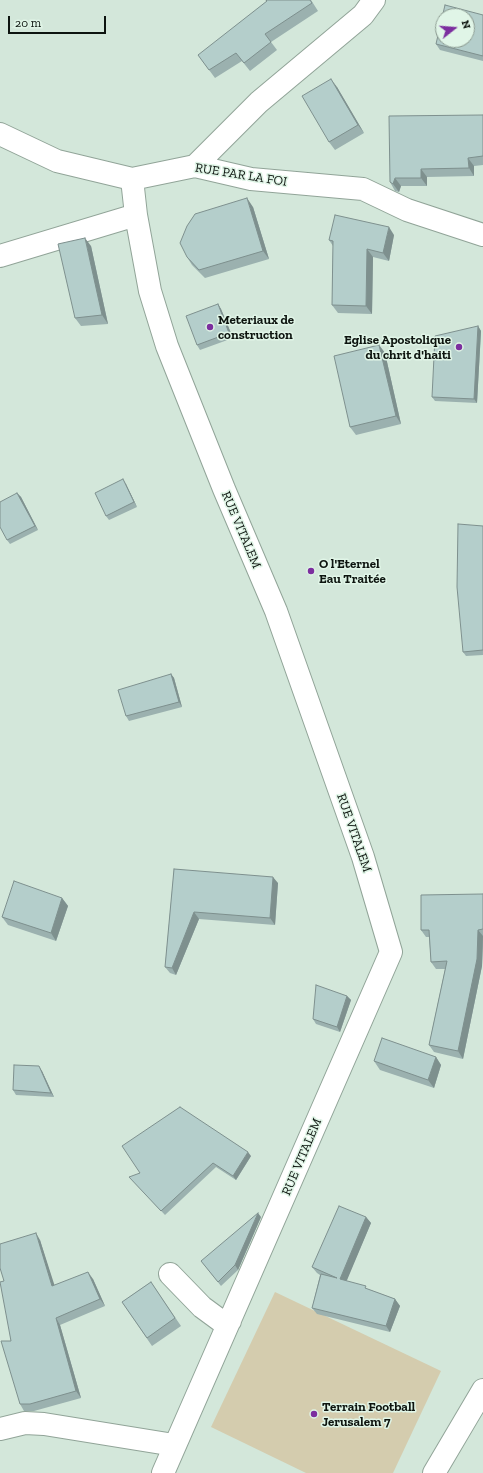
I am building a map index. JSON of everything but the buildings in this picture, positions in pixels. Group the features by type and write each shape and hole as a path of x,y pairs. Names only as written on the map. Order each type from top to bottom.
{"street":[{"path":"195,166 259,102 363,15 374,0"},
{"name":"RUE PAR LA FOI","path":"0,134 57,161 132,179 195,166 251,179 363,189 407,210 483,235"},
{"name":"RUE VITALEM","path":"132,179 136,215 150,291 167,346 224,489 276,610 363,857 391,952 163,1473"},
{"path":"0,256 136,215"},
{"path":"170,1274 202,1307 220,1321 230,1321"},
{"path":"434,1473 483,1390"},
{"path":"0,1429 25,1423 44,1424 174,1445"}],"shaded area":[{"path":"275,1292 441,1371 393,1473 306,1473 211,1427"}],"place":[{"name":"Meteriaux de construction","path":"210,327"},
{"name":"Eglise Apostolique du chrit d'haiti","path":"459,347"},
{"name":"O l'Eternel Eau Traitée","path":"311,571"},
{"name":"Terrain Football Jerusalem 7","path":"314,1414"}]}
